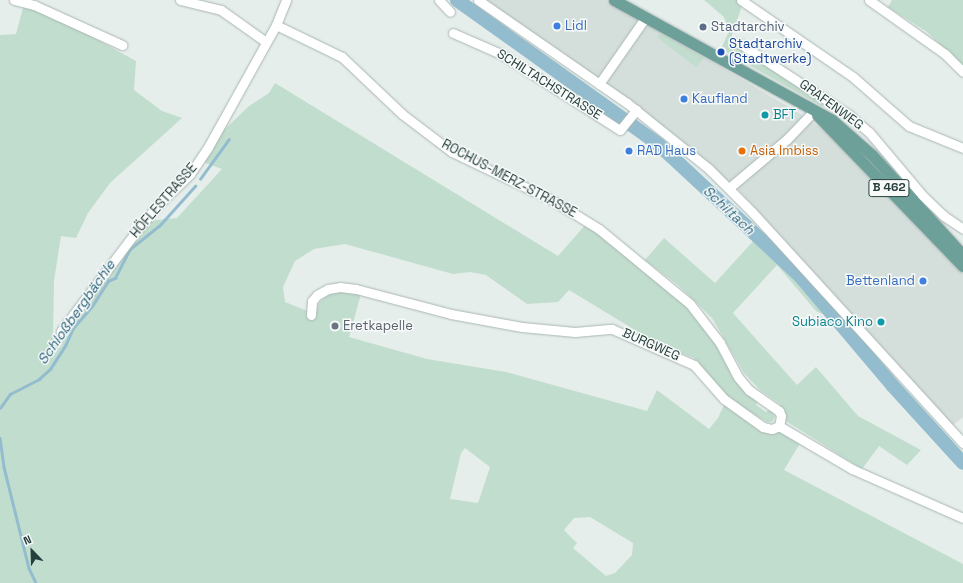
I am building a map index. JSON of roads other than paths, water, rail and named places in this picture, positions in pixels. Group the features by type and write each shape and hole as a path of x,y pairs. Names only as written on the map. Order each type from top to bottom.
{"main road":[{"name":"B 462","path":"614,0 814,111 960,253 963,266"}],"street":[{"path":"14,0 34,5 122,45"},
{"path":"180,0 221,10 266,42"},
{"name":"HÖFLESTRASSE","path":"61,331 137,230 194,168 229,114 276,25 286,0"},
{"path":"439,0 450,12"},
{"name":"SCHILTACHSTRASSE","path":"478,0 599,84 729,188 963,443"},
{"path":"741,0 853,77 909,126 963,148"},
{"path":"870,0 945,54 963,72"},
{"path":"599,84 646,18"},
{"name":"ROCHUS-MERZ-STRASSE","path":"276,25 342,57 402,114 452,152 552,200 599,229 690,304 720,343 738,377 749,390 779,411 781,416 779,426"},
{"name":"SCHILTACHSTRASSE","path":"453,33 501,54 620,130 634,113"},
{"name":"GRAFENWEG","path":"739,43 848,114 869,132 922,195 944,216 963,229"},
{"path":"729,188 787,139 814,111"},
{"name":"BURGWEG","path":"311,315 312,301 318,295 328,289 340,287 356,289 451,314 515,326 562,332 612,329 694,365 724,399 763,427 772,429 779,426 852,469 963,518"}],"waterway":[{"name":"Schiltach","path":"457,0 658,144 800,276 892,385 963,463"},
{"name":"Schloßbergbächle","path":"200,179 229,139"},
{"name":"Schloßbergbächle","path":"0,408 10,394 39,379 50,369 65,346 73,328 92,306 108,281 115,278 129,250 159,226 195,186"},
{"name":"Schloßbergbächle","path":"0,438 4,467 29,568 36,583"}],"place":[{"name":"Lidl","path":"557,26"},
{"name":"Stadtarchiv","path":"703,27"},
{"name":"Stadtarchiv (Stadtwerke)","path":"721,52"},
{"name":"Kaufland","path":"684,99"},
{"name":"BFT","path":"765,115"},
{"name":"RAD Haus","path":"629,151"},
{"name":"Asia Imbiss","path":"742,151"},
{"name":"Bettenland","path":"923,281"},
{"name":"Subiaco Kino","path":"881,322"},
{"name":"Eretkapelle","path":"335,326"}]}
